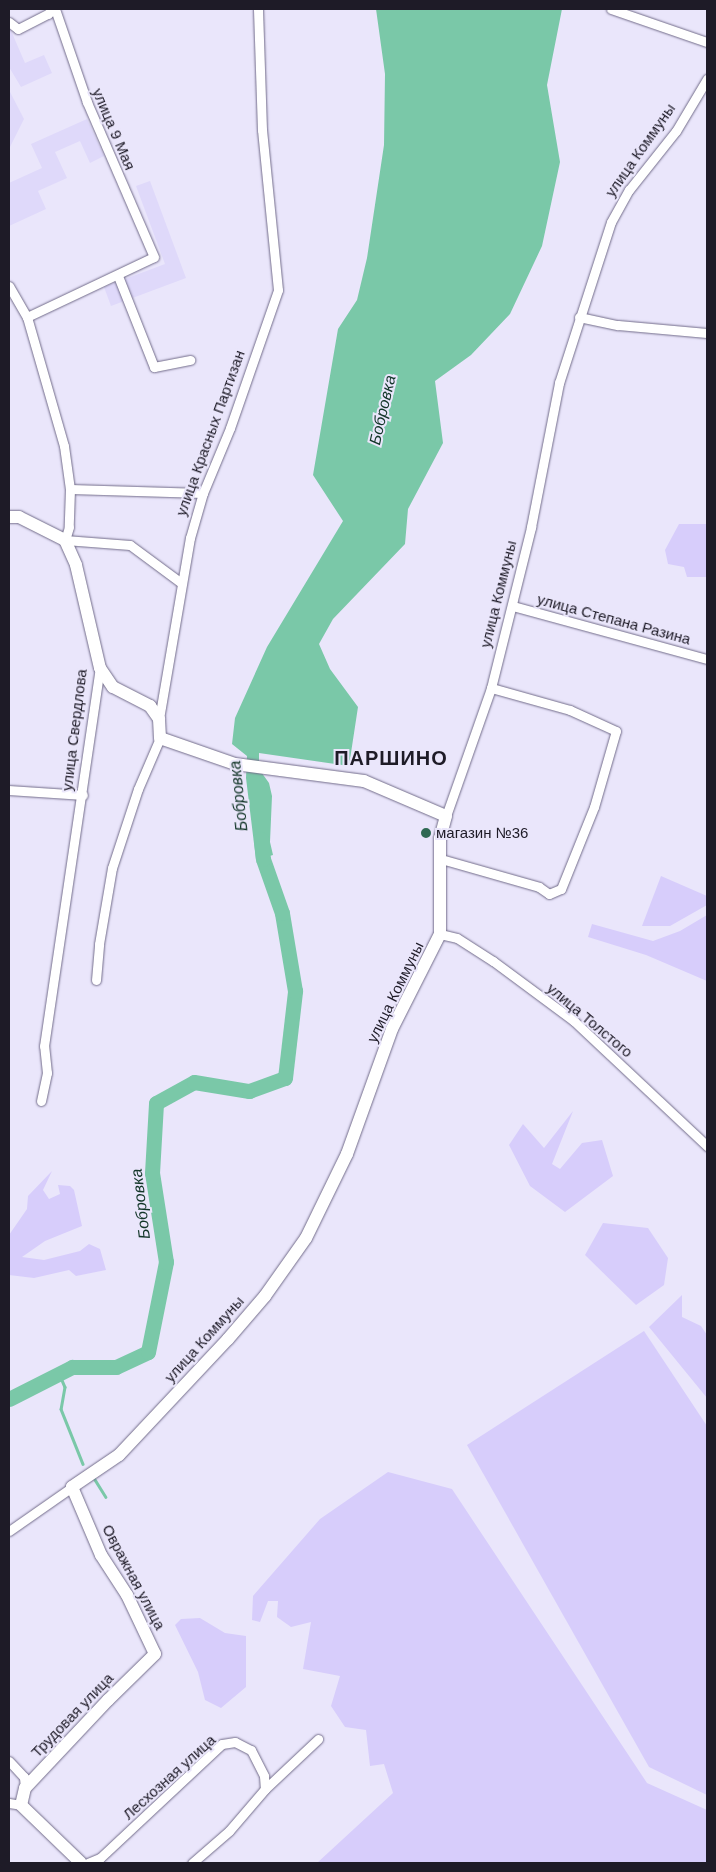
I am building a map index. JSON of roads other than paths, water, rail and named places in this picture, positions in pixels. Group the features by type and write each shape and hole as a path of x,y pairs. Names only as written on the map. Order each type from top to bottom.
{"street":[{"path":"9,22 18,29 48,14 53,9"},
{"name":"улица 9 Мая","path":"53,9 87,102 154,257 118,276"},
{"name":"улица Красных Партизан","path":"96,980 99,944 112,868 138,789 160,738 159,719 180,582 203,494 230,428 278,290 262,130 258,9"},
{"path":"611,9 707,42"},
{"name":"улица Коммуны","path":"9,1531 119,1455 228,1339 288,1267 306,1238 347,1154 392,1029 440,934 440,838 491,688 513,606 559,383 579,316 611,222 629,190 676,131 707,79"},
{"path":"27,318 118,276 154,367 190,360"},
{"path":"9,286 27,318 54,408 70,489 69,527 65,540"},
{"path":"579,316 618,325 707,333"},
{"path":"70,489 203,494"},
{"path":"9,517 19,517 65,540 130,544 180,582"},
{"name":"улица Свердлова","path":"41,1101 47,1073 44,1046 83,795 100,668 76,565 65,540"},
{"name":"улица Степана Разина","path":"513,606 707,659"},
{"path":"100,668 113,687 150,706 159,719"},
{"path":"441,859 539,887 549,894 561,889 594,807 616,731 570,710 491,688"},
{"path":"160,738 235,764 364,781 446,816"},
{"path":"9,790 83,795"},
{"name":"улица Толстого","path":"440,934 457,938 493,961 574,1021 707,1146"},
{"name":"Овражная улица","path":"72,1487 101,1555 127,1594 155,1654"},
{"name":"Трудовая улица","path":"15,1804 25,1788 108,1700 155,1654"},
{"path":"192,1863 229,1831 264,1789 318,1739"},
{"name":"Лесхозная улица","path":"88,1863 100,1858 222,1744 235,1742 252,1750 264,1776 264,1789"},
{"path":"9,1761 24,1777 25,1788"},
{"path":"15,1804 81,1863"}],"water":[{"path":"376,9 562,9 547,85 560,162 542,246 510,314 471,355 435,381 443,443 408,509 405,544 333,619 319,644 330,669 358,707 349,766 259,753 259,769 269,783 272,796 270,842 273,855 256,860 246,778 247,756 232,744 235,718 267,647 343,521 313,475 338,329 357,300 367,258 384,145 385,74"}],"waterway":[{"name":"Бобровка","path":"9,1399 72,1367 116,1367 148,1352 166,1262 152,1173 156,1103 194,1082 249,1091 285,1078 295,991 282,913 263,859 261,839"},
{"path":"59,1373 65,1387 61,1409 83,1464"},
{"path":"94,1478 106,1497"}],"place":[{"name":"магазин №36","path":"426,833"}],"district":[{"name":"ПАРШИНО","path":"391,758"}]}
